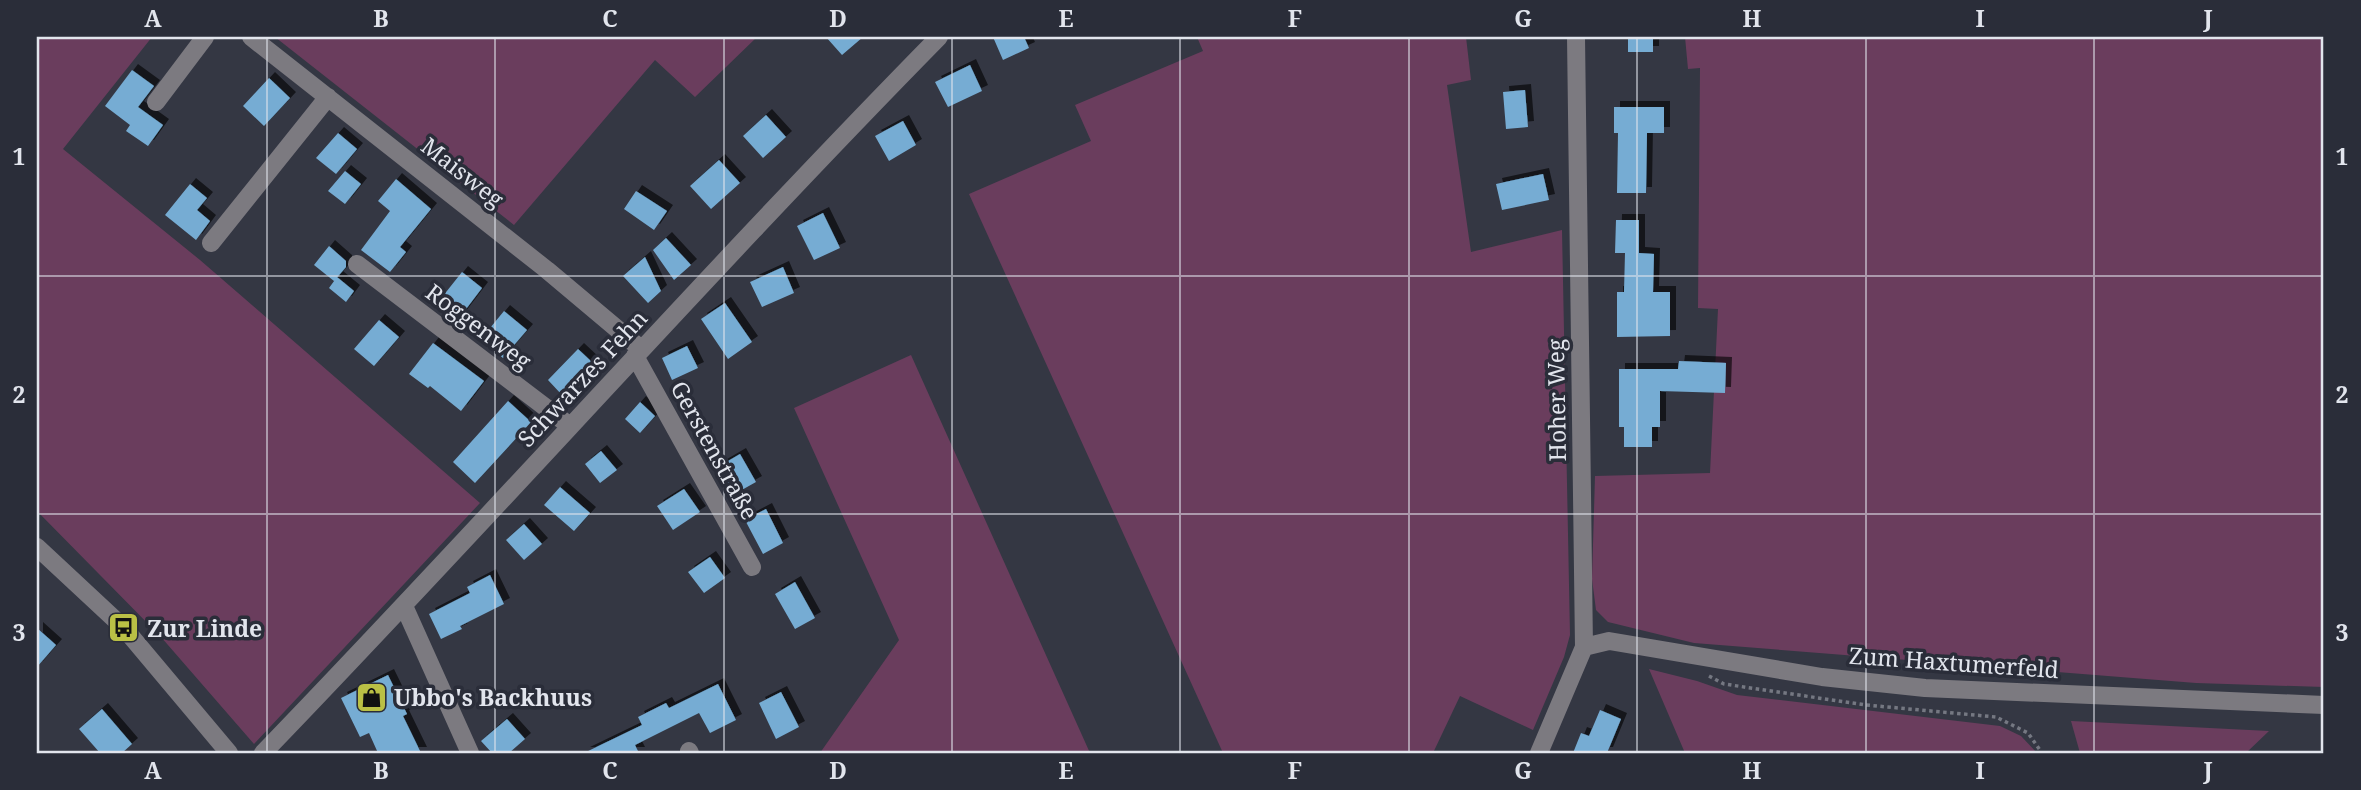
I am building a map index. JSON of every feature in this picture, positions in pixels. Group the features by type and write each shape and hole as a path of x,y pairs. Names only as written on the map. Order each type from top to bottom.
{"street":[{"path":"156,102 205,37"},
{"name":"Maisweg","path":"251,37 547,270 638,353"},
{"name":"Schwarzes Fehn","path":"262,753 404,606 837,141 939,37"},
{"name":"Hoher Weg","path":"1539,753 1584,647 1576,37"},
{"path":"211,243 328,97"},
{"name":"Roggenweg","path":"358,264 570,426"},
{"name":"Gerstenstraße","path":"638,353 752,567"},
{"path":"37,547 124,628 229,753"},
{"path":"404,606 470,753"},
{"name":"Zum Haxtumerfeld","path":"1584,647 1609,641 1822,677 1925,688 2324,705"}],"shaded area":[{"path":"37,37 152,37 63,149 200,260 480,503 254,744 161,637 37,511"},
{"path":"275,37 757,37 695,97 655,60 514,225"},
{"path":"1197,37 1466,37 1471,80 1447,85 1471,252 1562,230 1570,635 1564,657 1533,730 1460,696 1433,753 1223,753 969,194 1091,141 1075,105 1203,51"},
{"path":"1685,37 2324,37 2324,687 2196,683 1694,643 1608,622 1596,610 1592,579 1595,476 1710,473 1718,309 1698,308 1700,68 1688,69"},
{"path":"911,355 1090,753 820,753 899,640 794,408"},
{"path":"1649,669 1737,695 2000,726 2021,736 2037,753 1685,753"},
{"path":"2071,721 2269,731 2246,753 2080,753"}],"building":[{"path":"826,37 863,37 842,55"},
{"path":"993,37 1024,37 1029,48 1003,60"},
{"path":"1628,37 1653,37 1653,52 1628,52"},
{"path":"970,65 982,91 948,107 935,82"},
{"path":"132,70 154,86 138,107 163,125 148,146 126,131 130,125 105,106"},
{"path":"269,78 290,98 264,126 243,106"},
{"path":"1525,90 1528,127 1506,129 1503,92"},
{"path":"1614,107 1664,107 1664,133 1647,133 1646,193 1617,193 1618,133 1614,133"},
{"path":"766,115 786,137 763,158 743,136"},
{"path":"903,121 916,145 889,161 875,136"},
{"path":"338,133 357,149 336,174 316,158"},
{"path":"719,160 740,183 711,209 690,186"},
{"path":"345,171 361,184 345,204 328,191"},
{"path":"1543,174 1549,200 1502,210 1496,184"},
{"path":"396,179 431,209 400,247 406,252 390,272 361,250 390,211 378,201"},
{"path":"190,184 207,198 197,210 210,221 196,240 165,215"},
{"path":"636,191 667,211 654,230 624,209"},
{"path":"823,213 840,248 814,260 797,226"},
{"path":"1616,220 1639,220 1639,253 1654,254 1653,292 1670,292 1670,336 1617,337 1617,292 1624,292 1625,253 1615,253"},
{"path":"666,238 691,265 674,280 653,250"},
{"path":"329,246 346,261 346,267 334,281 314,265"},
{"path":"645,257 661,291 648,303 623,276"},
{"path":"783,267 794,293 762,307 750,282"},
{"path":"462,272 482,288 460,317 439,301"},
{"path":"337,277 354,291 346,302 329,288"},
{"path":"725,303 752,342 728,359 701,319"},
{"path":"504,311 527,330 503,358 481,339"},
{"path":"379,320 399,337 374,366 354,349"},
{"path":"433,343 484,381 461,411 430,386 428,388 409,374"},
{"path":"687,346 698,368 672,380 662,358"},
{"path":"578,349 593,363 562,395 548,380"},
{"path":"1679,361 1726,363 1725,393 1660,391 1660,427 1652,427 1652,447 1624,447 1624,427 1619,427 1619,369 1678,369"},
{"path":"508,401 531,422 475,483 453,462"},
{"path":"640,402 655,416 640,433 625,419"},
{"path":"601,451 617,470 600,483 585,464"},
{"path":"740,454 756,482 731,496 716,468"},
{"path":"560,487 590,513 574,531 544,505"},
{"path":"684,489 700,512 673,530 657,506"},
{"path":"766,509 783,543 763,554 745,520"},
{"path":"524,524 542,544 524,560 506,540"},
{"path":"710,557 725,578 704,593 688,572"},
{"path":"490,575 504,604 460,626 462,629 441,639 429,614 470,593 467,587"},
{"path":"795,582 815,618 795,629 775,594"},
{"path":"37,628 56,645 37,667"},
{"path":"388,675 407,714 403,716 421,753 378,753 369,733 360,737 341,698"},
{"path":"718,684 736,720 710,733 699,713 635,745 639,753 584,753 642,725 638,717 666,703 669,708"},
{"path":"781,692 799,727 776,739 759,703"},
{"path":"102,709 132,744 122,753 100,753 79,729"},
{"path":"1600,710 1621,719 1607,753 1573,753 1581,733 1589,736"},
{"path":"507,719 525,739 509,753 492,753 481,741"}],"place":[{"name":"Zur Linde","path":"124,628"},
{"name":"Ubbo's Backhuus","path":"371,697"}]}
